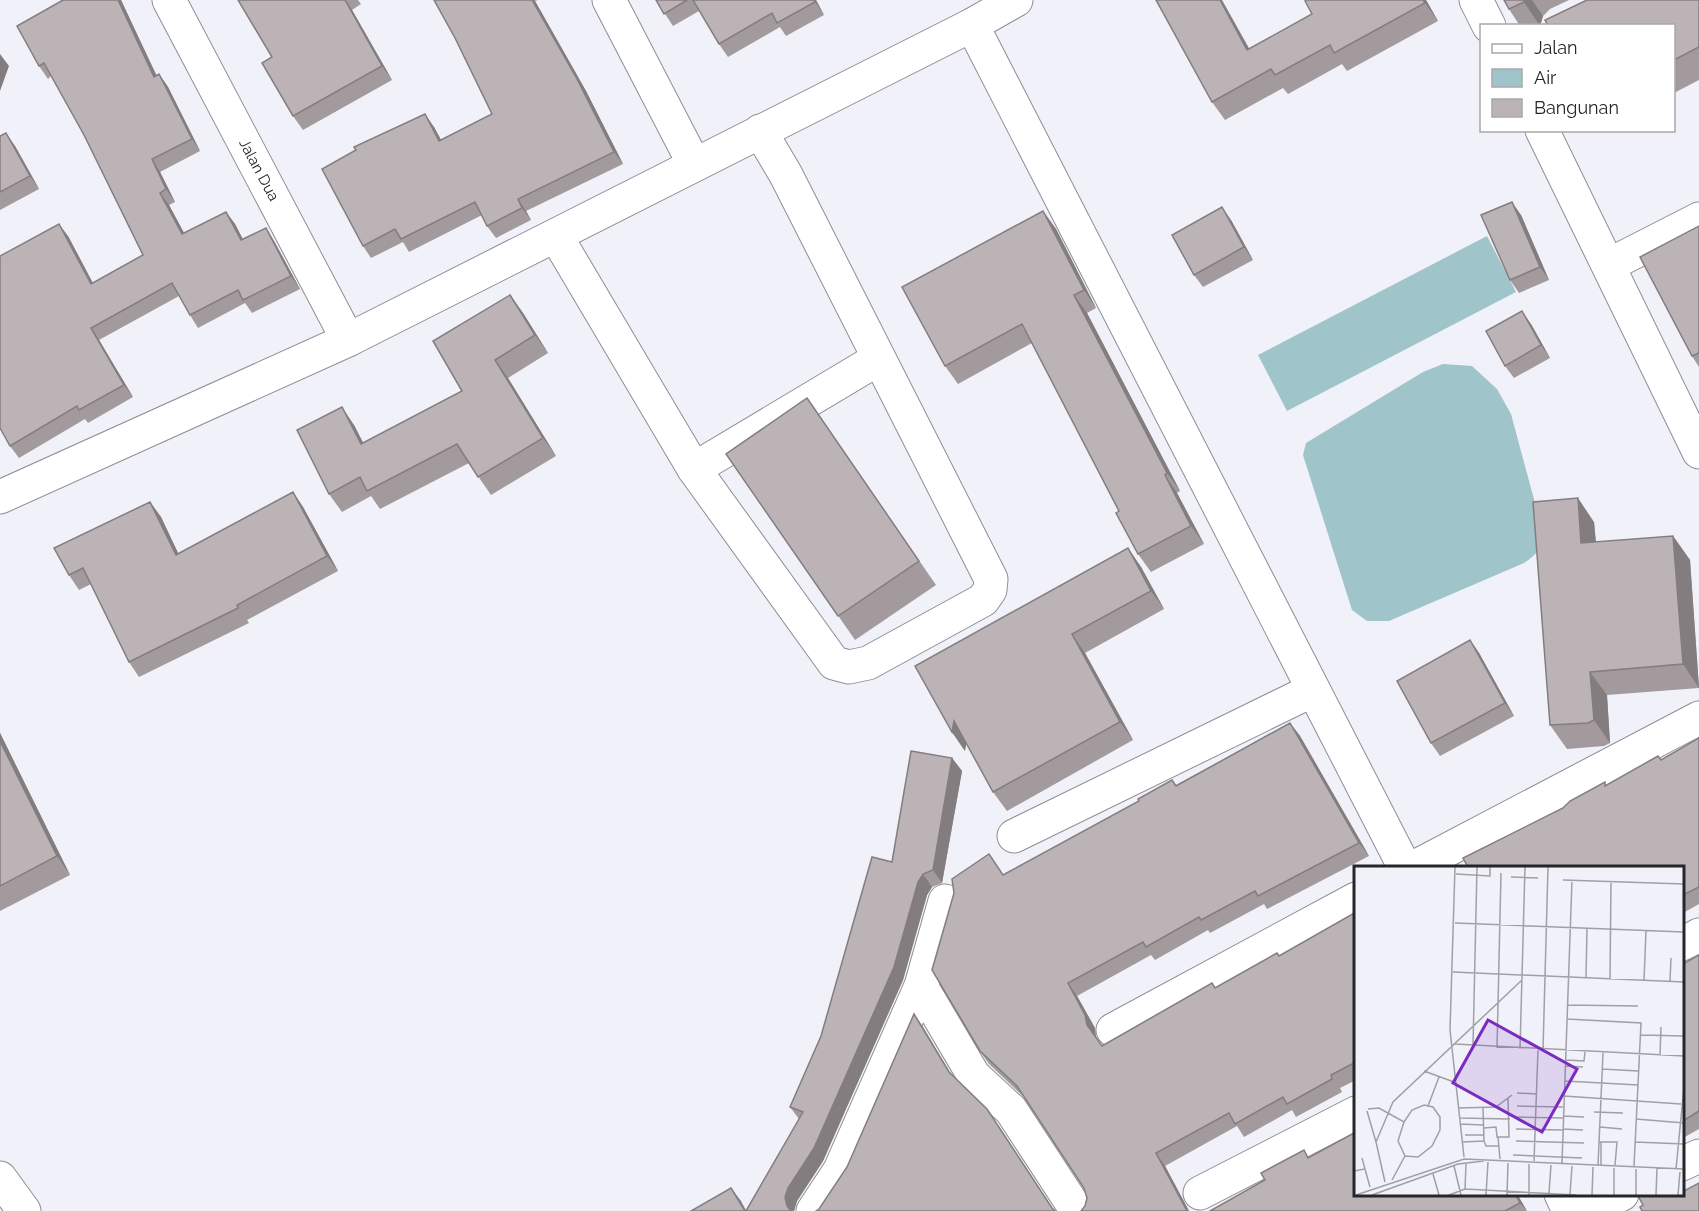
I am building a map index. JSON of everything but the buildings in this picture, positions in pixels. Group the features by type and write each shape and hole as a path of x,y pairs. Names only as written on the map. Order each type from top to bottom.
{"street":[{"name":"Jalan Dua","path":"169,0 348,340"},
{"path":"609,0 694,164"},
{"path":"0,497 348,340 972,25 1016,0"},
{"path":"1476,0 1488,24"},
{"path":"972,25 1404,866"},
{"path":"556,236 694,469 834,663 849,667 868,663 983,600 990,590 991,579 786,175 760,131"},
{"path":"1543,132 1699,452"},
{"path":"1609,264 1699,219"},
{"path":"694,469 878,359"},
{"path":"1014,836 1313,690"},
{"path":"1415,866 1699,718"},
{"path":"1113,1030 1354,899"},
{"path":"813,1211 840,1170 921,986 945,901"},
{"path":"1684,943 1699,935"},
{"path":"921,986 974,1076 1011,1110 1077,1211"},
{"path":"1200,1192 1354,1114"},
{"path":"1684,1164 1699,1156"},
{"path":"0,1179 24,1211"},
{"path":"1562,1196 1569,1211"},
{"path":"1590,1211 1618,1196"}],"water":[{"path":"1487,236 1516,292 1287,411 1258,355"},
{"path":"1443,364 1472,366 1497,389 1511,414 1542,529 1541,545 1537,553 1524,563 1389,621 1367,621 1352,610 1303,455 1306,443 1423,372"}]}
